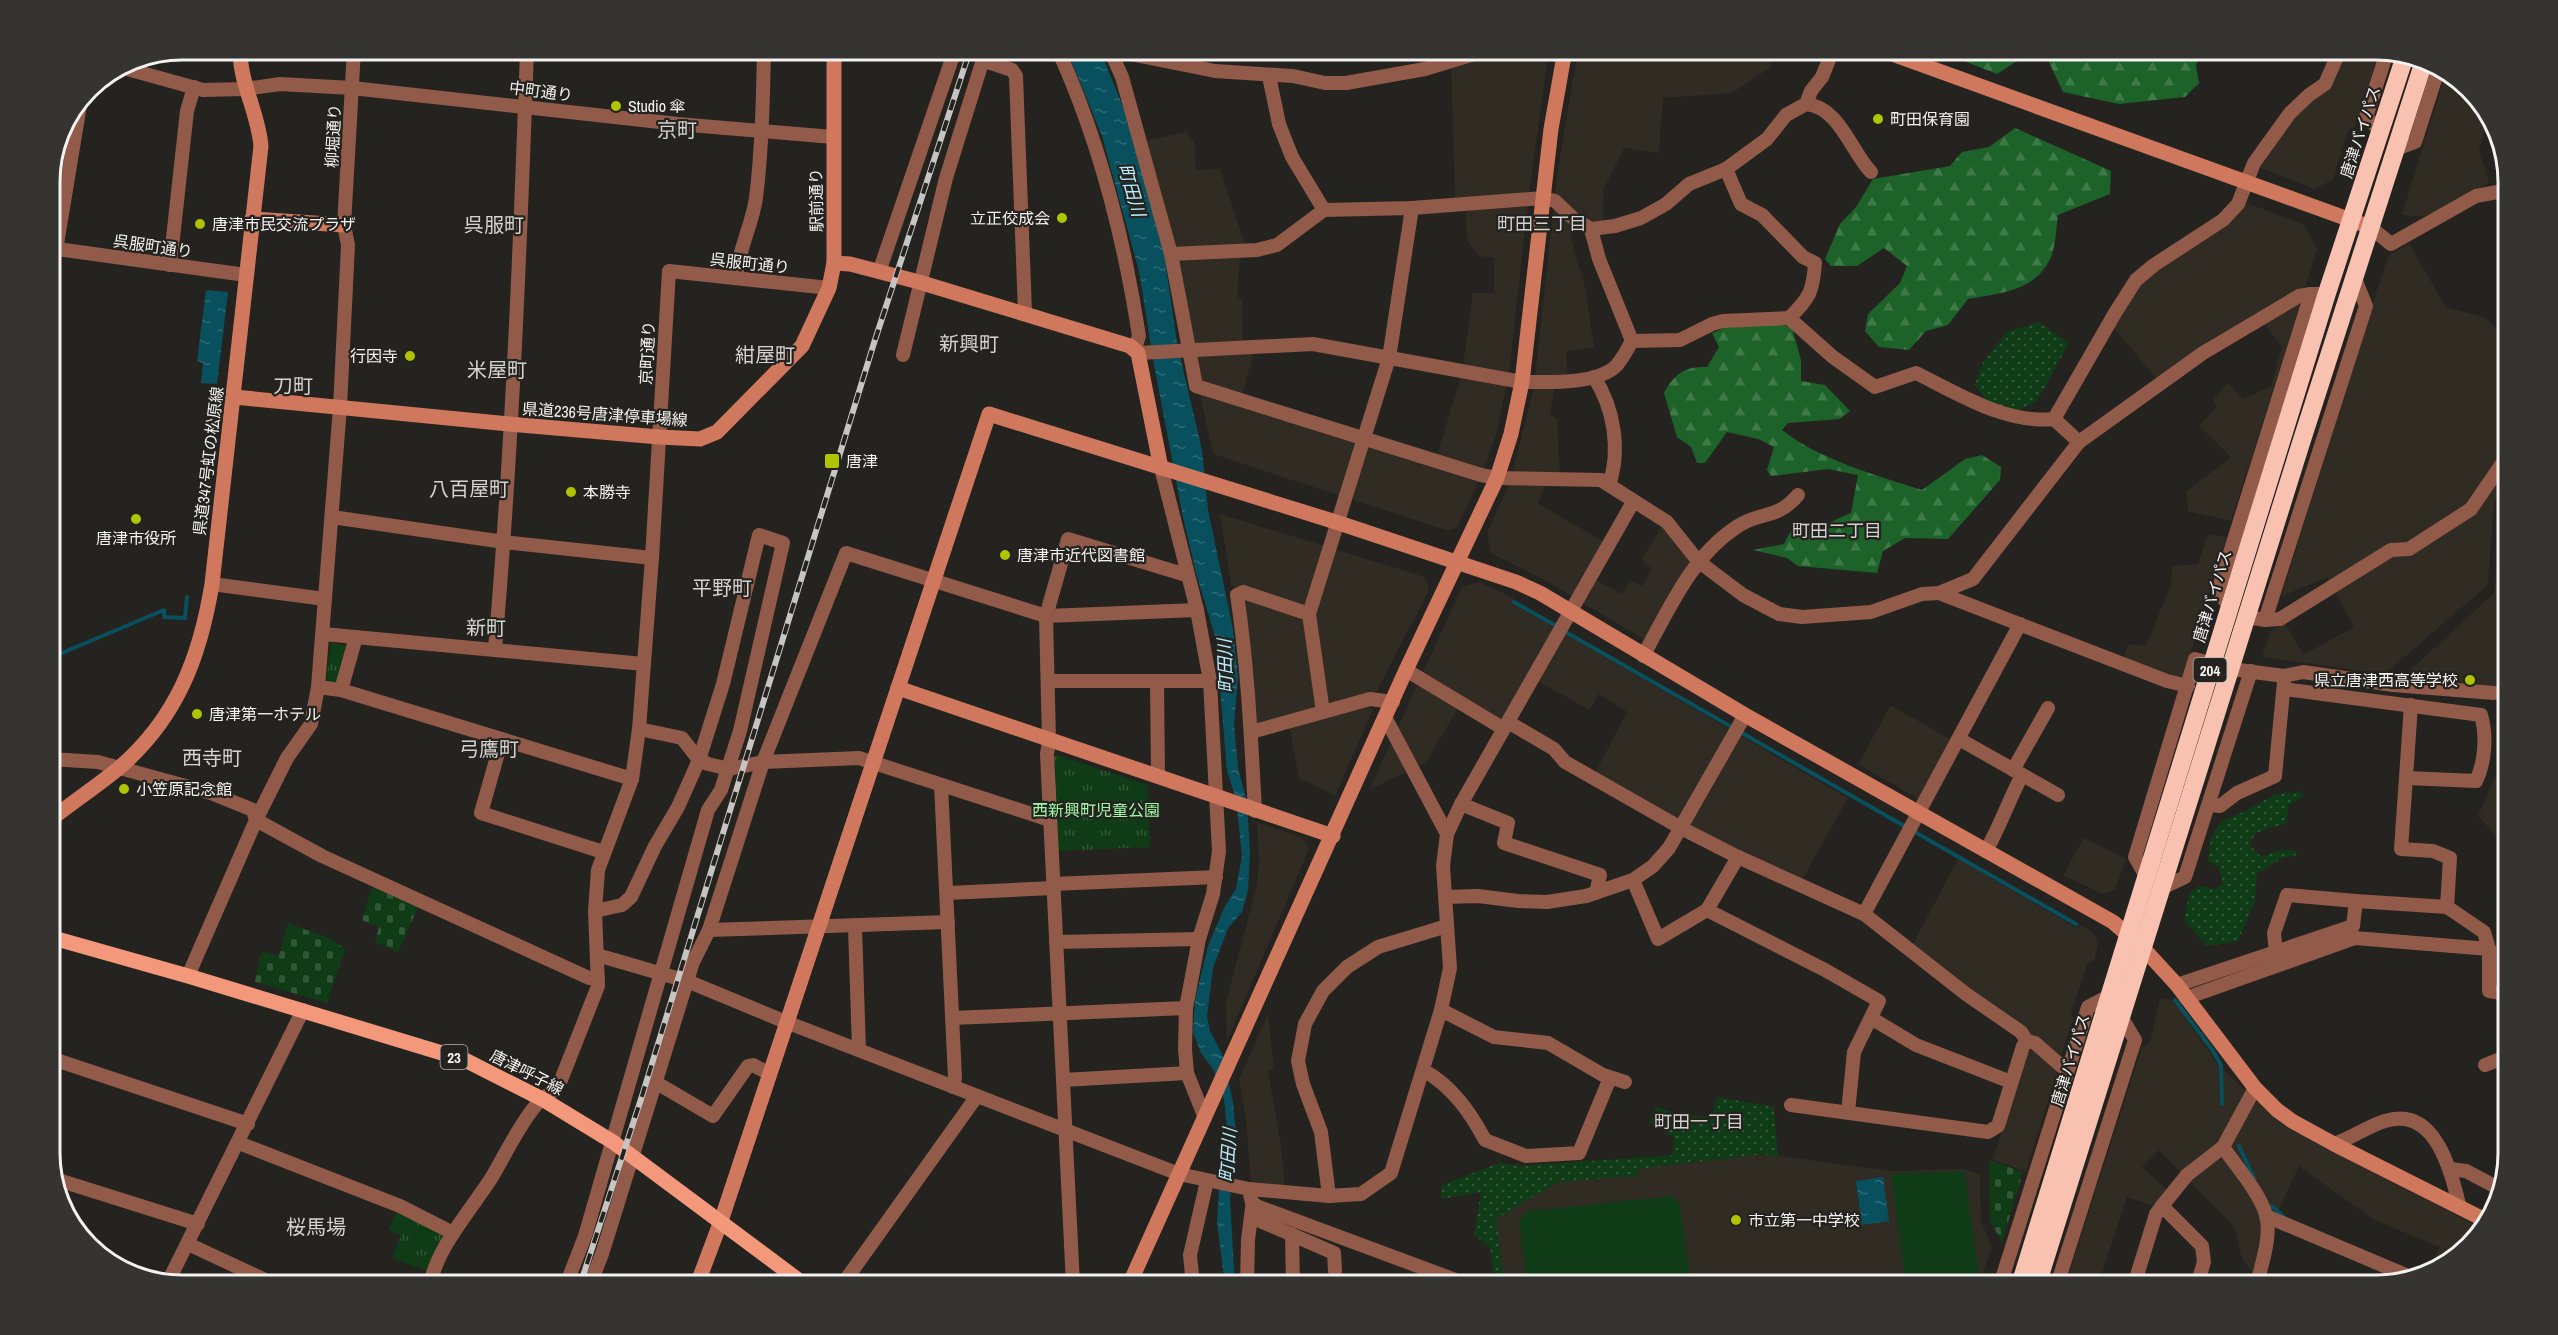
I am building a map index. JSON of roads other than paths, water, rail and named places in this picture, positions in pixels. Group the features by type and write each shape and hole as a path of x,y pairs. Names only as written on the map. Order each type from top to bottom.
{"highway":[{"name":"唐津バイパス","path":"2040,1275 2144,949 2155,883 2212,664 2319,294 2351,221 2403,63"},
{"name":"唐津バイパス","path":"2023,1275 2130,935 2155,883 2231,669 2256,618 2355,276 2422,69"}],"main road":[{"name":"唐津呼子線","path":"60,940 303,1010 465,1060 544,1100 633,1155 791,1275"}],"street":[{"name":"県道347号虹の松原線","path":"60,812 119,768 151,735 182,688 202,638 212,584 261,146 259,126 244,89 241,60"},
{"name":"柳堀通り","path":"188,976 256,820 287,758 311,724 318,687 340,407 348,245 344,225 353,60"},
{"path":"495,649 504,542 520,260 527,60"},
{"path":"736,278 737,258 742,249 756,200 762,133 764,60"},
{"name":"駅前通り","path":"834,60 834,263"},
{"path":"879,272 952,60"},
{"path":"903,355 945,178 982,60"},
{"path":"993,60 1012,70 1016,76 1025,312"},
{"path":"1062,60 1092,134 1122,243 1139,336 1139,352 1186,575 1197,610 1210,681 1219,851 1216,877 1199,939 1186,1008 1185,1049 1188,1073 1207,1114"},
{"path":"1115,60 1122,76 1171,254 1196,386 1481,475 1497,478 1601,480 1667,522 1698,561 1743,595 1779,614 1802,617 1871,612 1923,594 1939,593 1973,579 2079,442 2203,353 2299,296 2319,294"},
{"path":"1160,60 1215,71 1293,76 1325,83 1346,83 1425,69 1454,60"},
{"path":"1134,1275 1386,719 1406,670 1497,478 1511,434 1522,382 1542,198 1563,60"},
{"path":"1806,104 1829,60"},
{"path":"1909,60 2370,227 2391,244 2476,196 2498,192"},
{"path":"2054,420 2136,280 2154,265 2223,220 2238,204 2254,163 2290,113 2325,84 2336,60"},
{"path":"2381,131 2367,117 2384,61"},
{"name":"中町通り","path":"132,70 203,90 244,89 280,84 352,88 762,133 833,137"},
{"path":"1269,76 1279,124 1292,157 1324,210"},
{"path":"2396,149 2415,142 2436,76"},
{"path":"170,265 187,111 194,87"},
{"path":"1171,254 1257,250 1276,245 1324,210 1412,208 1542,198 1555,201 1574,219 1591,229 1615,226 1641,218 1666,204 1689,184 1726,169 1767,139 1786,115 1806,104 1816,105 1825,111 1852,143 1860,160 1871,172"},
{"path":"60,212 77,119"},
{"path":"1632,341 1680,340 1723,321 1789,318 1807,301 1814,280 1815,263 1803,257 1762,215 1741,204 1726,169"},
{"path":"1323,712 1309,614 1389,358 1412,208"},
{"path":"252,219 344,225"},
{"path":"1591,229 1599,259 1632,341"},
{"name":"呉服町通り","path":"60,250 246,275"},
{"path":"834,263 850,264 1025,312 1139,352 1313,344 1522,382 1594,377 1608,372 1617,364 1632,341"},
{"name":"県道236号唐津停車場線","path":"234,397 509,424 700,439 717,432 802,346 829,288 834,263"},
{"name":"呉服町通り","path":"669,271 829,288"},
{"name":"京町通り","path":"432,1275 453,1233 483,1191 537,1104 555,1092 598,986 595,911 598,870 632,779 639,729 669,271"},
{"path":"1789,318 1833,357 1875,387 1916,374 1999,413 2040,421 2054,420 2079,442"},
{"path":"1594,377 1609,405 1615,440 1613,474 1609,485"},
{"path":"701,1275 989,414 1339,523 1524,586 1564,623 1643,656 1739,726 1913,824 1986,851 2113,922 2130,935 2177,985 2255,1088 2292,1120 2334,1144 2460,1208 2480,1216"},
{"path":"2256,618 2280,619 2391,550 2409,549 2471,509 2498,470"},
{"path":"1643,656 1698,561 1737,527 1780,511 1798,495"},
{"path":"1251,1203 1361,1194 1391,1173 1441,1010 1450,968 1443,866 1447,834 1461,804 1633,502"},
{"path":"332,517 504,542 652,558"},
{"path":"570,1275 585,1236 613,1142 708,810 721,790 729,769 740,731 783,543 759,535 723,684 699,760 678,807 655,846 631,897 622,904 595,911"},
{"path":"1072,1275 1047,754 1049,741 1046,616 1068,538 1186,575"},
{"path":"594,1275 603,1254 693,962 709,930 763,762 846,553 1046,616 1197,610"},
{"path":"212,584 326,599"},
{"path":"1255,811 1251,732 1237,595 1243,592 1309,614"},
{"path":"1939,593 2167,681 2188,686"},
{"path":"1864,914 2020,624"},
{"path":"323,634 644,664"},
{"path":"341,690 356,637"},
{"path":"2251,671 2185,877 2155,883 2135,857 2195,659 2231,669 2251,671 2284,683 2481,715 2484,723 2483,768 2476,781 2407,778"},
{"path":"1406,670 1554,749 1565,762 1681,828 1738,857 1864,914 1966,994 2021,1032 2027,1041 2036,1043 2067,1071"},
{"path":"2284,683 2303,672 2393,685 2494,693"},
{"path":"1048,681 1210,681"},
{"path":"1157,681 1158,776"},
{"path":"2209,805 2220,806 2237,793 2275,777 2284,683"},
{"path":"318,687 341,690 632,779"},
{"path":"898,688 1333,836"},
{"path":"1251,732 1370,699 1393,702"},
{"path":"2411,705 2401,849 2433,851 2450,858 2447,907"},
{"path":"1986,851 2003,820 2017,772 2048,708"},
{"path":"1386,719 1447,834"},
{"path":"1445,897 1478,896 1518,902 1547,902 1596,893 1633,880 1653,866 1669,848 1739,726"},
{"path":"639,729 682,738 699,760 729,769 763,762 859,758 1050,820"},
{"path":"1959,739 2058,795"},
{"path":"502,740 481,813 603,852"},
{"path":"60,760 98,762 211,792 253,810 256,820 322,856 589,978 598,978"},
{"path":"941,785 955,1078 953,1087"},
{"path":"1461,804 1508,823 1504,843 1600,875 1596,893"},
{"path":"1633,880 1658,939 1707,910 1738,857"},
{"path":"947,893 1216,877"},
{"path":"2276,953 2274,933 2287,895 2447,907 2484,932 2489,949 2489,992 2498,993"},
{"path":"2177,985 2353,926 2356,901"},
{"path":"1707,910 1825,970 1879,1001 1854,1052 1848,1112"},
{"path":"709,930 855,927 948,922"},
{"path":"1329,1196 1321,1132 1303,1084 1298,1061 1305,1024 1323,991 1347,967 1378,947 1447,926"},
{"path":"855,927 859,1050"},
{"path":"2186,998 2355,938 2489,949"},
{"path":"1056,942 1199,939"},
{"path":"597,955 687,981 1065,1131 1179,1174 1207,1181 1259,1207 1440,1275"},
{"path":"2003,1275 2088,1007 2111,995"},
{"path":"952,1018 1186,1008"},
{"path":"172,1274 303,1010"},
{"path":"1441,1010 1494,1037 1548,1043 1610,1078 1625,1082"},
{"path":"1871,1018 1916,1045 2011,1082"},
{"path":"2060,1275 2135,1040 2122,1018"},
{"path":"1791,1105 1988,1132 1998,1126 2023,1046 2027,1041"},
{"path":"2485,1065 2498,1060"},
{"path":"60,1061 248,1124"},
{"path":"655,1082 713,1116 748,1066 753,1065 770,1074"},
{"path":"1423,1070 1438,1079 1452,1092 1473,1118 1485,1140 1526,1156 1580,1153 1610,1078"},
{"path":"1063,1080 1188,1073"},
{"path":"2137,1275 2156,1214 2187,1175 2223,1147 2255,1088"},
{"path":"2061,1089 2079,1097"},
{"path":"850,1275 977,1096"},
{"path":"2334,1144 2385,1121 2401,1118 2416,1122 2428,1129 2438,1143 2450,1169 2460,1208"},
{"path":"239,1143 399,1206 453,1233"},
{"path":"2223,1147 2246,1180 2266,1216 2267,1236 2259,1275"},
{"path":"2450,1169 2466,1171 2494,1186"},
{"path":"1192,1275 1191,1255 1207,1181"},
{"path":"63,1182 198,1224"},
{"path":"1251,1203 1292,1234 1334,1253 1335,1271"},
{"path":"1247,1275 1251,1203"},
{"path":"2162,1206 2202,1246 2204,1262 2200,1275"},
{"path":"2266,1216 2401,1273"},
{"path":"1292,1234 1293,1275"},
{"path":"188,1244 253,1275"}],"water":[{"name":"町田川","path":"1071,60 1104,60 1123,107 1164,253 1177,343 1202,450 1208,510 1233,629 1238,677 1234,724 1238,768 1247,802 1250,853 1248,891 1242,912 1228,928 1213,968 1207,1016 1210,1031 1222,1054 1233,1102 1236,1133 1230,1200 1234,1275 1224,1275 1217,1222 1220,1175 1227,1129 1224,1099 1213,1069 1201,1053 1193,1032 1195,1000 1208,946 1225,906 1236,889 1242,856 1236,799 1227,771 1216,639 1196,573 1183,517 1139,271 1102,136"},
{"path":"206,290 228,292 217,384 201,383 203,363 197,361"},
{"path":"1883,1177 1889,1221 1862,1225 1856,1181"}],"waterway":[{"path":"60,654 164,610 164,617 185,618 187,597"},
{"path":"1514,602 1558,627"},
{"path":"1564,631 1906,827"},
{"path":"1913,831 2076,924"},
{"path":"2175,1000 2221,1065 2222,1104"},
{"path":"2239,1146 2254,1178"},
{"path":"2272,1206 2286,1219"}],"railway":[{"path":"583,1275 642,1096 874,343 967,60"}],"place":[{"name":"Studio 傘","path":"616,106"},
{"name":"町田保育園","path":"1878,119"},
{"name":"立正佼成会","path":"1062,218"},
{"name":"唐津市民交流プラザ","path":"200,224"},
{"name":"行因寺","path":"410,356"},
{"name":"唐津","path":"832,461"},
{"name":"本勝寺","path":"571,492"},
{"name":"唐津市役所","path":"136,519"},
{"name":"唐津市近代図書館","path":"1005,555"},
{"name":"県立唐津西高等学校","path":"2470,680"},
{"name":"唐津第一ホテル","path":"197,714"},
{"name":"小笠原記念館","path":"124,789"},
{"name":"市立第一中学校","path":"1736,1220"}],"district":[{"name":"京町","path":"677,129"},
{"name":"町田三丁目","path":"1542,223"},
{"name":"呉服町","path":"494,224"},
{"name":"新興町","path":"969,343"},
{"name":"紺屋町","path":"765,354"},
{"name":"米屋町","path":"497,369"},
{"name":"刀町","path":"293,385"},
{"name":"八百屋町","path":"469,488"},
{"name":"町田二丁目","path":"1837,530"},
{"name":"平野町","path":"722,587"},
{"name":"新町","path":"486,627"},
{"name":"弓鷹町","path":"489,748"},
{"name":"西寺町","path":"212,757"},
{"name":"町田一丁目","path":"1699,1121"},
{"name":"桜馬場","path":"316,1226"}],"park label":[{"name":"西新興町児童公園","path":"1096,810"}]}
